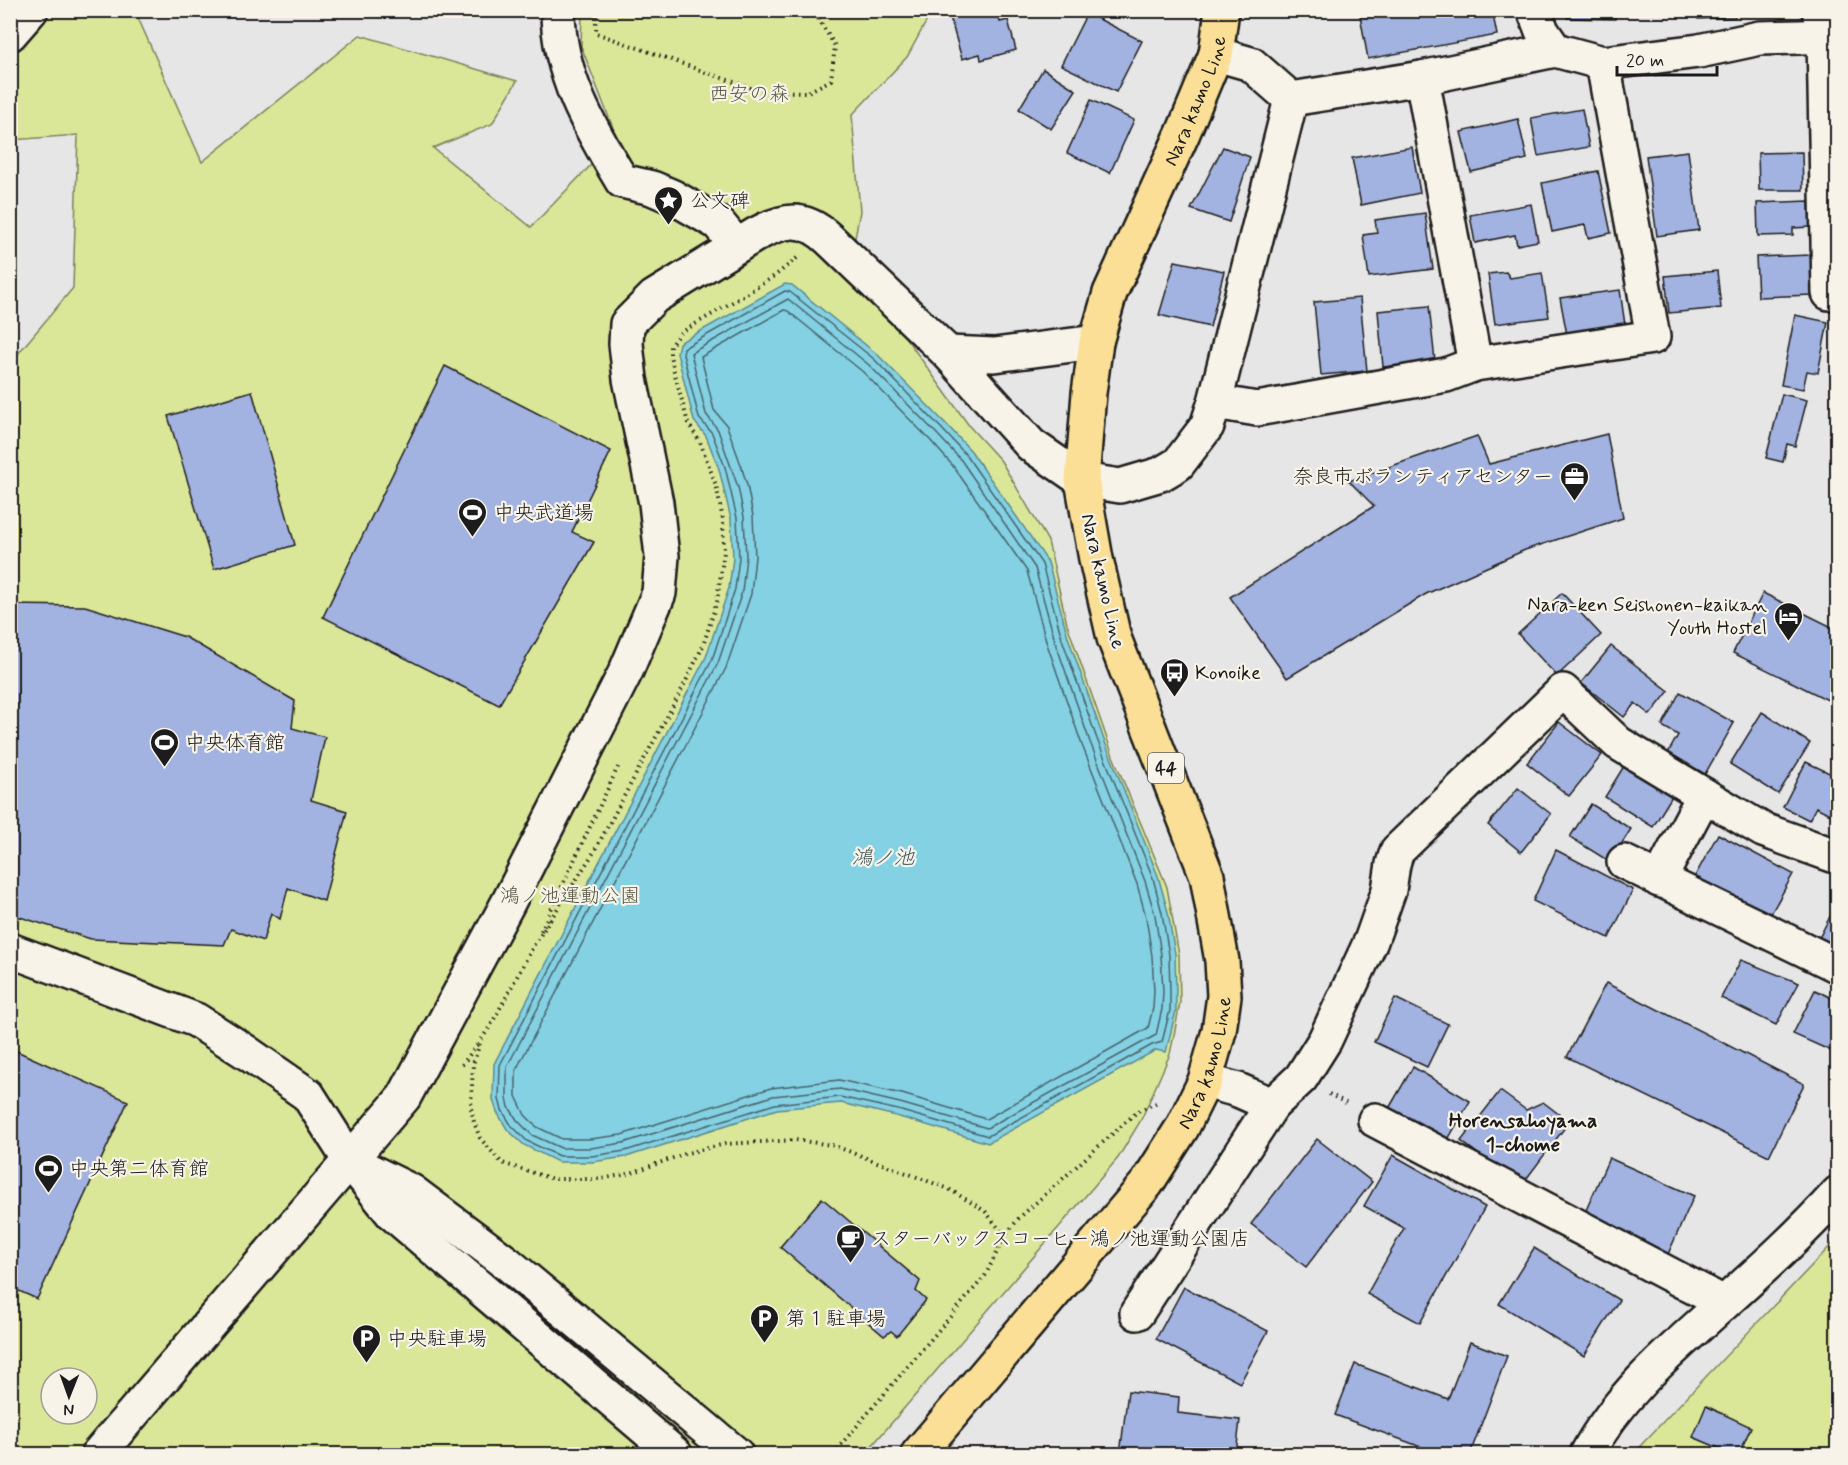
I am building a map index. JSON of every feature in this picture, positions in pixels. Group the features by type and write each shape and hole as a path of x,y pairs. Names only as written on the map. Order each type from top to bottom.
{"main road":[{"name":"Nara kamo Line","path":"918,1455 1147,1183 1182,1128 1205,1081 1219,1031 1224,996 1217,924 1207,876 1114,638 1096,559 1082,480 1089,393 1096,342 1110,293 1183,133 1216,54 1222,10"}],"street":[{"path":"10,34 31,10"},
{"path":"558,10 558,31 562,52 574,90 585,117 622,181 652,188 673,197 717,223 737,246"},
{"path":"1534,10 1542,31 1555,50"},
{"path":"1291,99 1422,78 1555,50 1603,63 1699,51 1827,27 1829,293"},
{"path":"1216,54 1251,64 1291,99"},
{"path":"1215,402 1257,409 1446,375 1475,364 1653,337 1603,63"},
{"path":"1422,78 1475,364"},
{"path":"98,1455 385,1121 409,1087 508,903 620,682 659,593 662,556 656,503 630,380 626,344 627,324 654,297 737,246 770,227 787,222 803,222 818,228 948,354 1031,445 1082,480 1120,486 1161,474 1178,464 1207,426 1291,99"},
{"path":"948,354 994,355 1096,342"},
{"path":"1137,1313 1272,1105 1301,1078 1325,1040 1371,940 1389,890 1396,851 1563,691 1618,743 1704,795 1763,830 1838,857"},
{"path":"1659,880 1704,795"},
{"path":"1624,862 1838,966"},
{"path":"10,950 196,1020 308,1095 350,1161 392,1213 675,1455"},
{"path":"1205,1081 1238,1090 1272,1105"},
{"path":"1375,1120 1724,1303"},
{"path":"350,1161 411,1191 507,1263 736,1455"},
{"path":"1587,1455 1614,1412 1656,1364 1809,1225 1838,1193"}],"path":[{"path":"596,10 596,33 759,91 808,92 831,80 835,46 813,10"},
{"path":"534,945 594,852 682,689 703,646 717,601 724,552 723,519 712,474 700,442 688,423 670,356 670,346 680,333 768,280 799,255"},
{"path":"621,761 534,945 481,1040 473,1064 471,1108 480,1138 502,1163 553,1179 600,1179 628,1174 687,1153 725,1144 795,1140 832,1145 949,1190 985,1211 1005,1236"},
{"path":"1301,1078 1375,1120"},
{"path":"833,1455 985,1276 1005,1236 1019,1218 1138,1111 1161,1101"}],"green space":[{"name":"鴻ノ池運動公園","path":"11,11 135,11 202,162 360,35 517,81 492,124 433,148 531,227 617,138 581,46 582,11 932,11 907,57 852,115 860,211 848,276 898,327 970,427 1001,461 1048,541 1067,624 1113,756 1167,887 1179,955 1180,1002 1170,1054 1141,1120 1118,1158 865,1454 11,1454 11,362 73,288 78,135 11,140"},
{"path":"1836,1240 1837,1454 1653,1454 1640,1446"}],"water":[{"name":"鴻ノ池","path":"785,284 792,285 878,355 947,425 971,451 1048,562 1068,637 1103,737 1158,876 1168,912 1175,954 1176,1011 1166,1052 1156,1050 988,1143 896,1116 841,1103 777,1109 626,1157 592,1162 558,1162 524,1145 507,1129 493,1100 494,1064 706,657 729,588 733,558 731,519 719,469 706,436 694,421 677,353 679,343"}],"building":[{"path":"948,10 997,10 1000,22 1008,20 1016,50 981,60 980,54 962,59"},
{"path":"1359,10 1492,10 1497,35 1368,59"},
{"path":"1567,10 1615,10 1615,19 1567,18"},
{"path":"1698,10 1735,10 1735,17 1698,19"},
{"path":"1087,13 1142,41 1116,92 1061,65"},
{"path":"1043,69 1076,90 1051,129 1019,109"},
{"path":"1091,100 1134,120 1110,173 1067,153"},
{"path":"1582,109 1589,147 1538,156 1531,118"},
{"path":"1518,119 1527,159 1471,172 1461,132"},
{"path":"1223,147 1250,157 1229,222 1191,209"},
{"path":"1412,147 1420,193 1361,205 1352,158"},
{"path":"1688,151 1699,230 1657,236 1646,156"},
{"path":"1802,152 1803,190 1759,190 1758,153"},
{"path":"1598,171 1611,233 1588,238 1585,225 1552,232 1542,183"},
{"path":"1809,201 1810,227 1793,228 1793,235 1758,236 1757,203"},
{"path":"1531,204 1538,241 1517,245 1515,235 1475,243 1470,215"},
{"path":"1425,213 1433,269 1369,277 1363,235 1377,233 1375,220"},
{"path":"1811,255 1813,295 1758,297 1756,257"},
{"path":"1175,261 1224,271 1210,327 1159,315"},
{"path":"1717,271 1721,308 1669,313 1665,276"},
{"path":"1506,272 1510,278 1542,273 1549,317 1495,324 1488,274"},
{"path":"1620,290 1625,325 1567,335 1560,298"},
{"path":"1360,298 1367,371 1321,375 1314,302"},
{"path":"1429,306 1435,361 1383,367 1378,311"},
{"path":"1795,315 1828,322 1818,373 1807,371 1803,389 1781,385"},
{"name":"中央武道場","path":"445,366 611,451 572,532 594,542 499,705 323,617"},
{"path":"252,391 295,545 214,569 168,416"},
{"path":"1782,394 1807,400 1795,446 1787,444 1783,462 1766,458"},
{"path":"1607,434 1623,518 1525,550 1426,594 1287,678 1230,597 1374,506 1349,481 1477,436 1489,464"},
{"path":"1562,593 1601,635 1557,676 1518,634"},
{"name":"Nara-ken Seishonen-kaikan Youth Hostel","path":"1763,593 1838,630 1838,705 1733,653"},
{"name":"中央体育館","path":"10,605 85,606 185,637 295,701 292,728 325,737 311,800 347,811 324,901 288,888 280,919 271,913 263,941 231,929 224,945 91,939 10,914"},
{"path":"1611,646 1669,691 1650,715 1635,703 1624,717 1581,683"},
{"path":"1680,692 1734,723 1705,774 1668,753 1678,735 1662,726"},
{"path":"1762,712 1810,743 1778,794 1730,764"},
{"path":"1559,722 1602,755 1569,796 1527,763"},
{"path":"1806,762 1838,777 1838,818 1816,807 1809,820 1783,807"},
{"path":"1624,766 1672,796 1653,827 1605,797"},
{"path":"1518,788 1551,814 1521,852 1488,825"},
{"path":"1591,804 1631,829 1610,862 1570,837"},
{"path":"1718,834 1793,874 1768,919 1694,878"},
{"path":"1556,850 1633,890 1609,938 1533,901"},
{"path":"1838,901 1838,955 1816,944"},
{"path":"1741,960 1799,983 1776,1025 1721,998"},
{"path":"1606,983 1804,1084 1769,1156 1567,1057"},
{"path":"1815,990 1838,1001 1838,1054 1793,1034"},
{"path":"1395,998 1448,1024 1427,1067 1374,1042"},
{"name":"中央第二体育館","path":"10,1048 128,1101 37,1299 10,1287"},
{"path":"1413,1067 1470,1101 1446,1143 1388,1110"},
{"path":"1500,1091 1526,1110 1543,1102 1569,1122 1521,1186 1461,1141"},
{"path":"1317,1139 1372,1182 1306,1267 1251,1224"},
{"path":"1393,1155 1485,1207 1420,1323 1367,1294 1404,1228 1364,1206"},
{"path":"1609,1158 1694,1196 1668,1254 1583,1217"},
{"name":"スターバックスコーヒー鴻ノ池運動公園店","path":"822,1198 920,1281 916,1291 926,1300 897,1336 891,1331 884,1336 780,1247"},
{"path":"1534,1248 1619,1300 1584,1356 1499,1304"},
{"path":"1184,1287 1268,1331 1240,1383 1156,1339"},
{"path":"1470,1342 1507,1356 1470,1454 1440,1454 1335,1415 1355,1364 1448,1399"},
{"path":"1128,1391 1179,1397 1178,1413 1240,1420 1236,1454 1120,1454"},
{"path":"1706,1406 1751,1427 1739,1454 1733,1454 1693,1437"}],"place":[{"name":"公文碑","path":"669,226"},
{"name":"奈良市ボランティアセンター","path":"1574,502"},
{"name":"中央武道場","path":"473,538"},
{"name":"Nara-ken Seishonen-kaikan Youth Hostel","path":"1788,642"},
{"name":"Konoike","path":"1174,698"},
{"name":"中央体育館","path":"164,768"},
{"name":"中央第二体育館","path":"48,1194"},
{"name":"スターバックスコーヒー鴻ノ池運動公園店","path":"850,1264"},
{"name":"第１駐車場","path":"765,1344"},
{"name":"中央駐車場","path":"366,1364"}],"district":[{"name":"Horensahoyama 1-chome","path":"1523,1132"}],"park label":[{"name":"西安の森","path":"749,93"}]}
